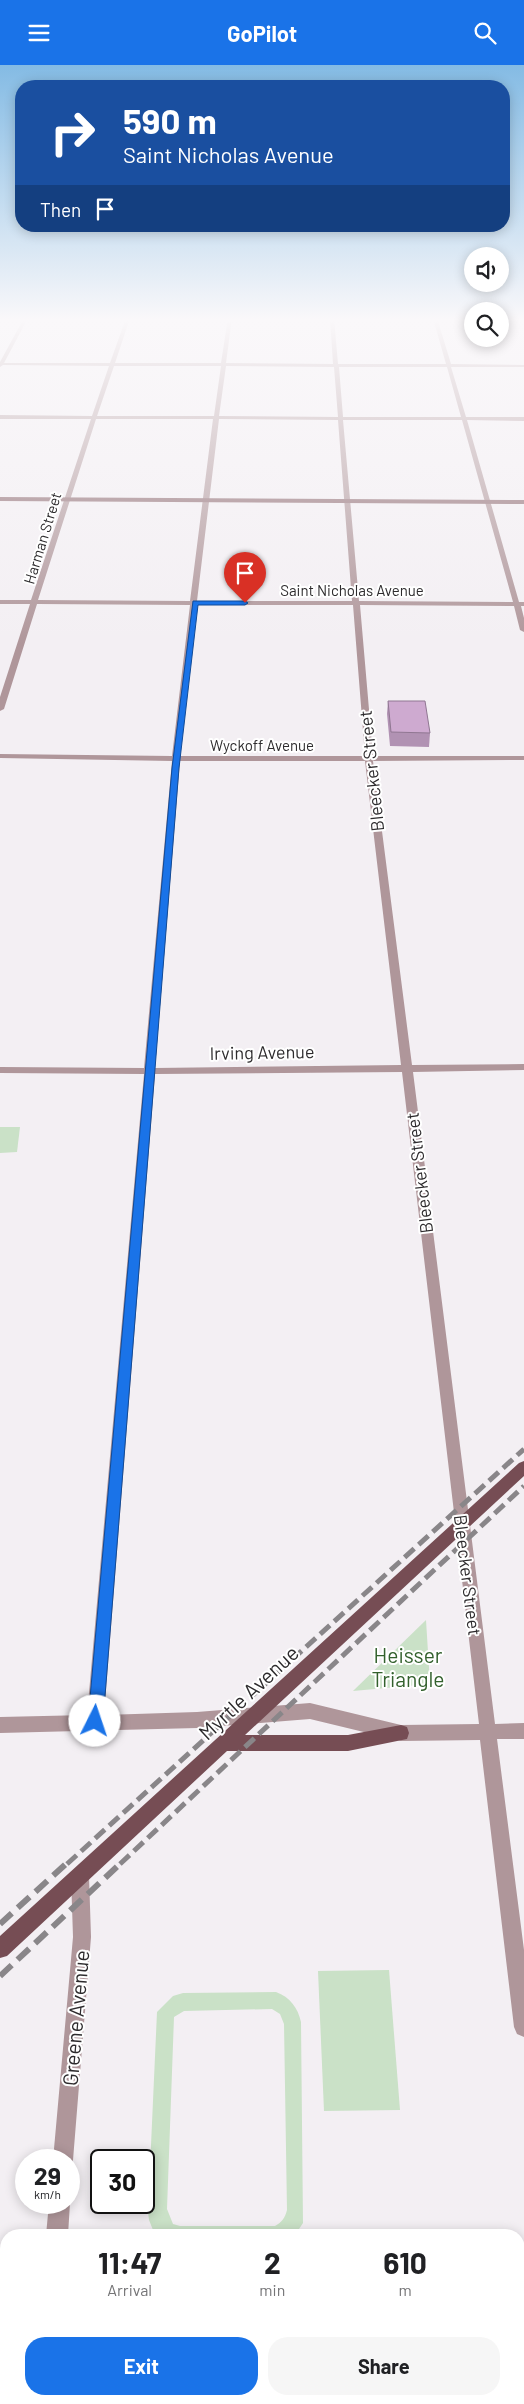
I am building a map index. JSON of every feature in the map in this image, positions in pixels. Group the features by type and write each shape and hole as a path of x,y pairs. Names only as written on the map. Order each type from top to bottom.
{"main road":[{"path":"0,499 524,502"},
{"name":"Myrtle Avenue","path":"0,1949 258,1714 524,1467"},
{"path":"226,1743 348,1743 401,1733"}],"street":[{"name":"Harman Street","path":"0,709 66,500 91,427"},
{"path":"95,1721 176,759 195,603 205,500 217,427"},
{"name":"Bleecker Street","path":"341,427 368,759 524,2027"},
{"path":"466,427 487,502 520,604 524,630"},
{"name":"Saint Nicholas Avenue","path":"0,602 520,604"},
{"name":"Wyckoff Avenue","path":"0,756 176,759 524,758"},
{"name":"Irving Avenue","path":"0,1070 151,1071 524,1067"},
{"path":"0,1725 95,1721 197,1720 310,1711 401,1733 524,1731"},
{"name":"Greene Avenue","path":"64,2149 82,1937 80,1876"},
{"path":"57,2229 58,2214"}],"green space":[{"path":"0,1127 20,1127 17,1152 0,1153"},
{"name":"Heisser Triangle","path":"426,1620 430,1684 353,1691"},
{"path":"389,1970 400,2110 324,2111 318,1971"},
{"path":"276,1992 293,2004 301,2022 303,2223 299,2229 153,2229 148,2214 155,2214 155,2149 151,2149 157,2012 173,1996 183,1993","holes":["272,2009 280,2014 284,2024 287,2210 284,2218 275,2226 180,2226 173,2224 167,2209 174,2017 184,2011"]}],"building":[{"path":"388,701 425,701 430,733 391,732"}],"railway":[{"path":"67,1864 524,1449"},
{"path":"120,1864 524,1486"},
{"path":"0,1924 68,1862"},
{"path":"0,1976 122,1862"}],"route":[{"path":"95,1721 175,768 195,603 245,603"}]}
